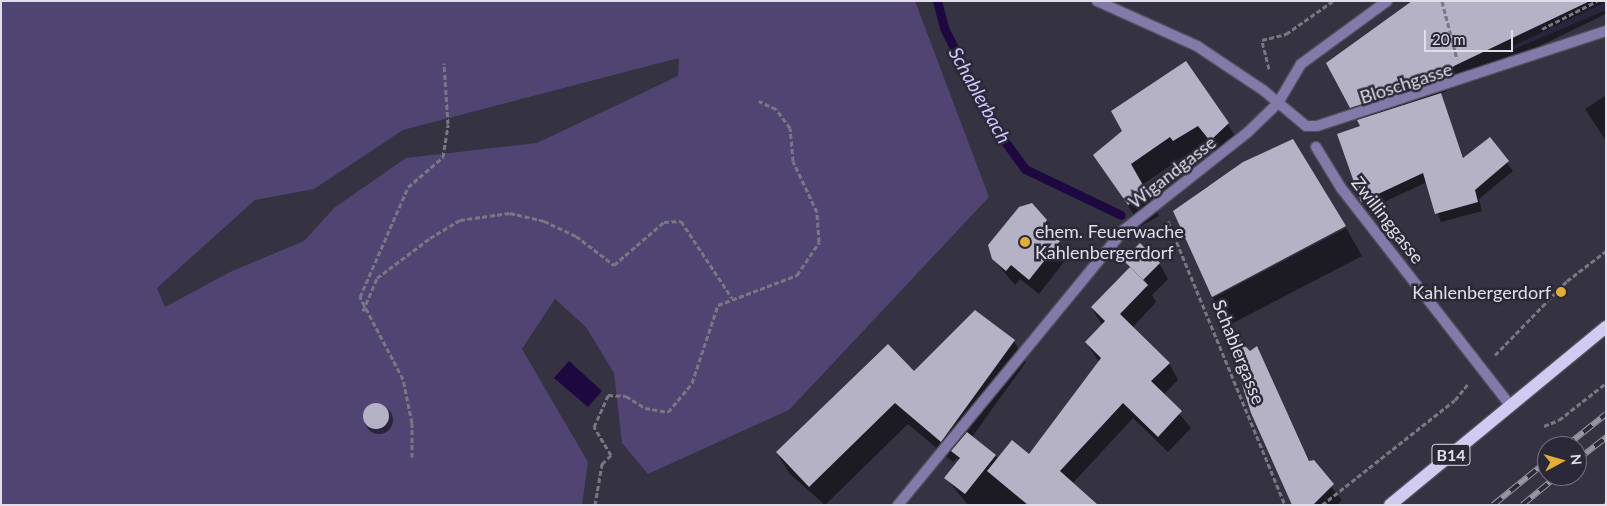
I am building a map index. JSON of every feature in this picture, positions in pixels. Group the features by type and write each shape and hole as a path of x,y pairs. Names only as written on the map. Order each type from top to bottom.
{"main road":[{"name":"B14","path":"1390,505 1606,327"}],"street":[{"name":"Bloschgasse","path":"1097,1 1197,46 1278,103 1306,126 1328,126 1606,31"},
{"name":"Wigandgasse","path":"898,505 1124,230 1278,103 1300,64 1387,1"},
{"name":"Zwillinggasse","path":"1316,146 1341,188 1512,406"}],"path":[{"path":"1267,61 1262,40 1286,34 1333,1"},
{"path":"1442,1 1464,81"},
{"path":"412,457 412,423 403,379 363,311 360,297 408,187 442,157 448,124 444,63"},
{"path":"595,505 602,464 611,455 594,427 608,395 626,396 645,408 668,412 692,383 718,305 732,298 797,275 819,242 817,212 792,161 790,128 776,109 759,101"},
{"path":"363,311 377,278 430,238 460,220 510,214 544,221 576,236 614,265 664,222 681,221 732,298"},
{"name":"Schablergasse","path":"1167,218 1284,505"},
{"path":"1544,426 1559,420 1606,383"}],"shaded area":[{"path":"1,1 915,1 989,197 789,410 648,474 622,443 614,373 586,327 555,299 522,349 588,462 582,505 1,505","holes":["679,58 678,76 537,143 406,158 334,208 304,241 230,272 165,307 157,288 255,200 314,189 403,130"]},
{"path":"1606,2 1606,10 1512,50 1513,46"},
{"path":"569,361 602,391 588,407 554,378"}],"building":[{"path":"1412,1 1590,1 1454,66 1436,80 1350,108 1326,63"},
{"path":"1186,61 1229,123 1210,141 1198,126 1173,141 1170,137 1131,164 1148,194 1128,205 1093,155 1122,131 1111,111"},
{"path":"1441,93 1463,158 1490,137 1509,161 1475,190 1478,202 1435,214 1423,173 1361,202 1337,134 1360,126 1357,120"},
{"path":"1293,139 1346,226 1212,297 1173,211 1243,162"},
{"name":"ehem. Feuerwache Kahlenbergerdorf","path":"1032,203 1047,220 1043,226 1060,241 1029,280 1011,265 1006,271 992,259 988,245 1019,207"},
{"path":"1140,243 1160,263 1143,280 1123,260"},
{"path":"1130,267 1148,285 1120,314 1170,363 1151,381 1182,411 1158,437 1123,403 1060,471 1098,505 1028,505 987,471 1012,440 1029,454 1101,358 1085,342 1105,321 1091,307"},
{"path":"975,310 1015,340 941,442 895,403 809,487 776,452 888,344 914,371"},
{"path":"1223,324 1250,351 1257,346 1309,461 1314,460 1334,484 1313,505 1292,505 1251,413"},
{"path":"376,403 385,407 389,416 385,425 376,429 367,425 363,416 367,407"},
{"path":"967,432 996,455 965,494 944,478 960,458 951,451"}],"waterway":[{"name":"Schablerbach","path":"937,1 944,28 993,125 1025,169 1121,215"}],"railway":[{"path":"1578,436 1606,414"},
{"path":"1587,452 1606,437"},
{"path":"1493,505 1537,469"},
{"path":"1522,505 1545,486"}],"place":[{"name":"ehem. Feuerwache Kahlenbergerdorf","path":"1025,242"},
{"name":"Kahlenbergerdorf","path":"1561,292"}]}
